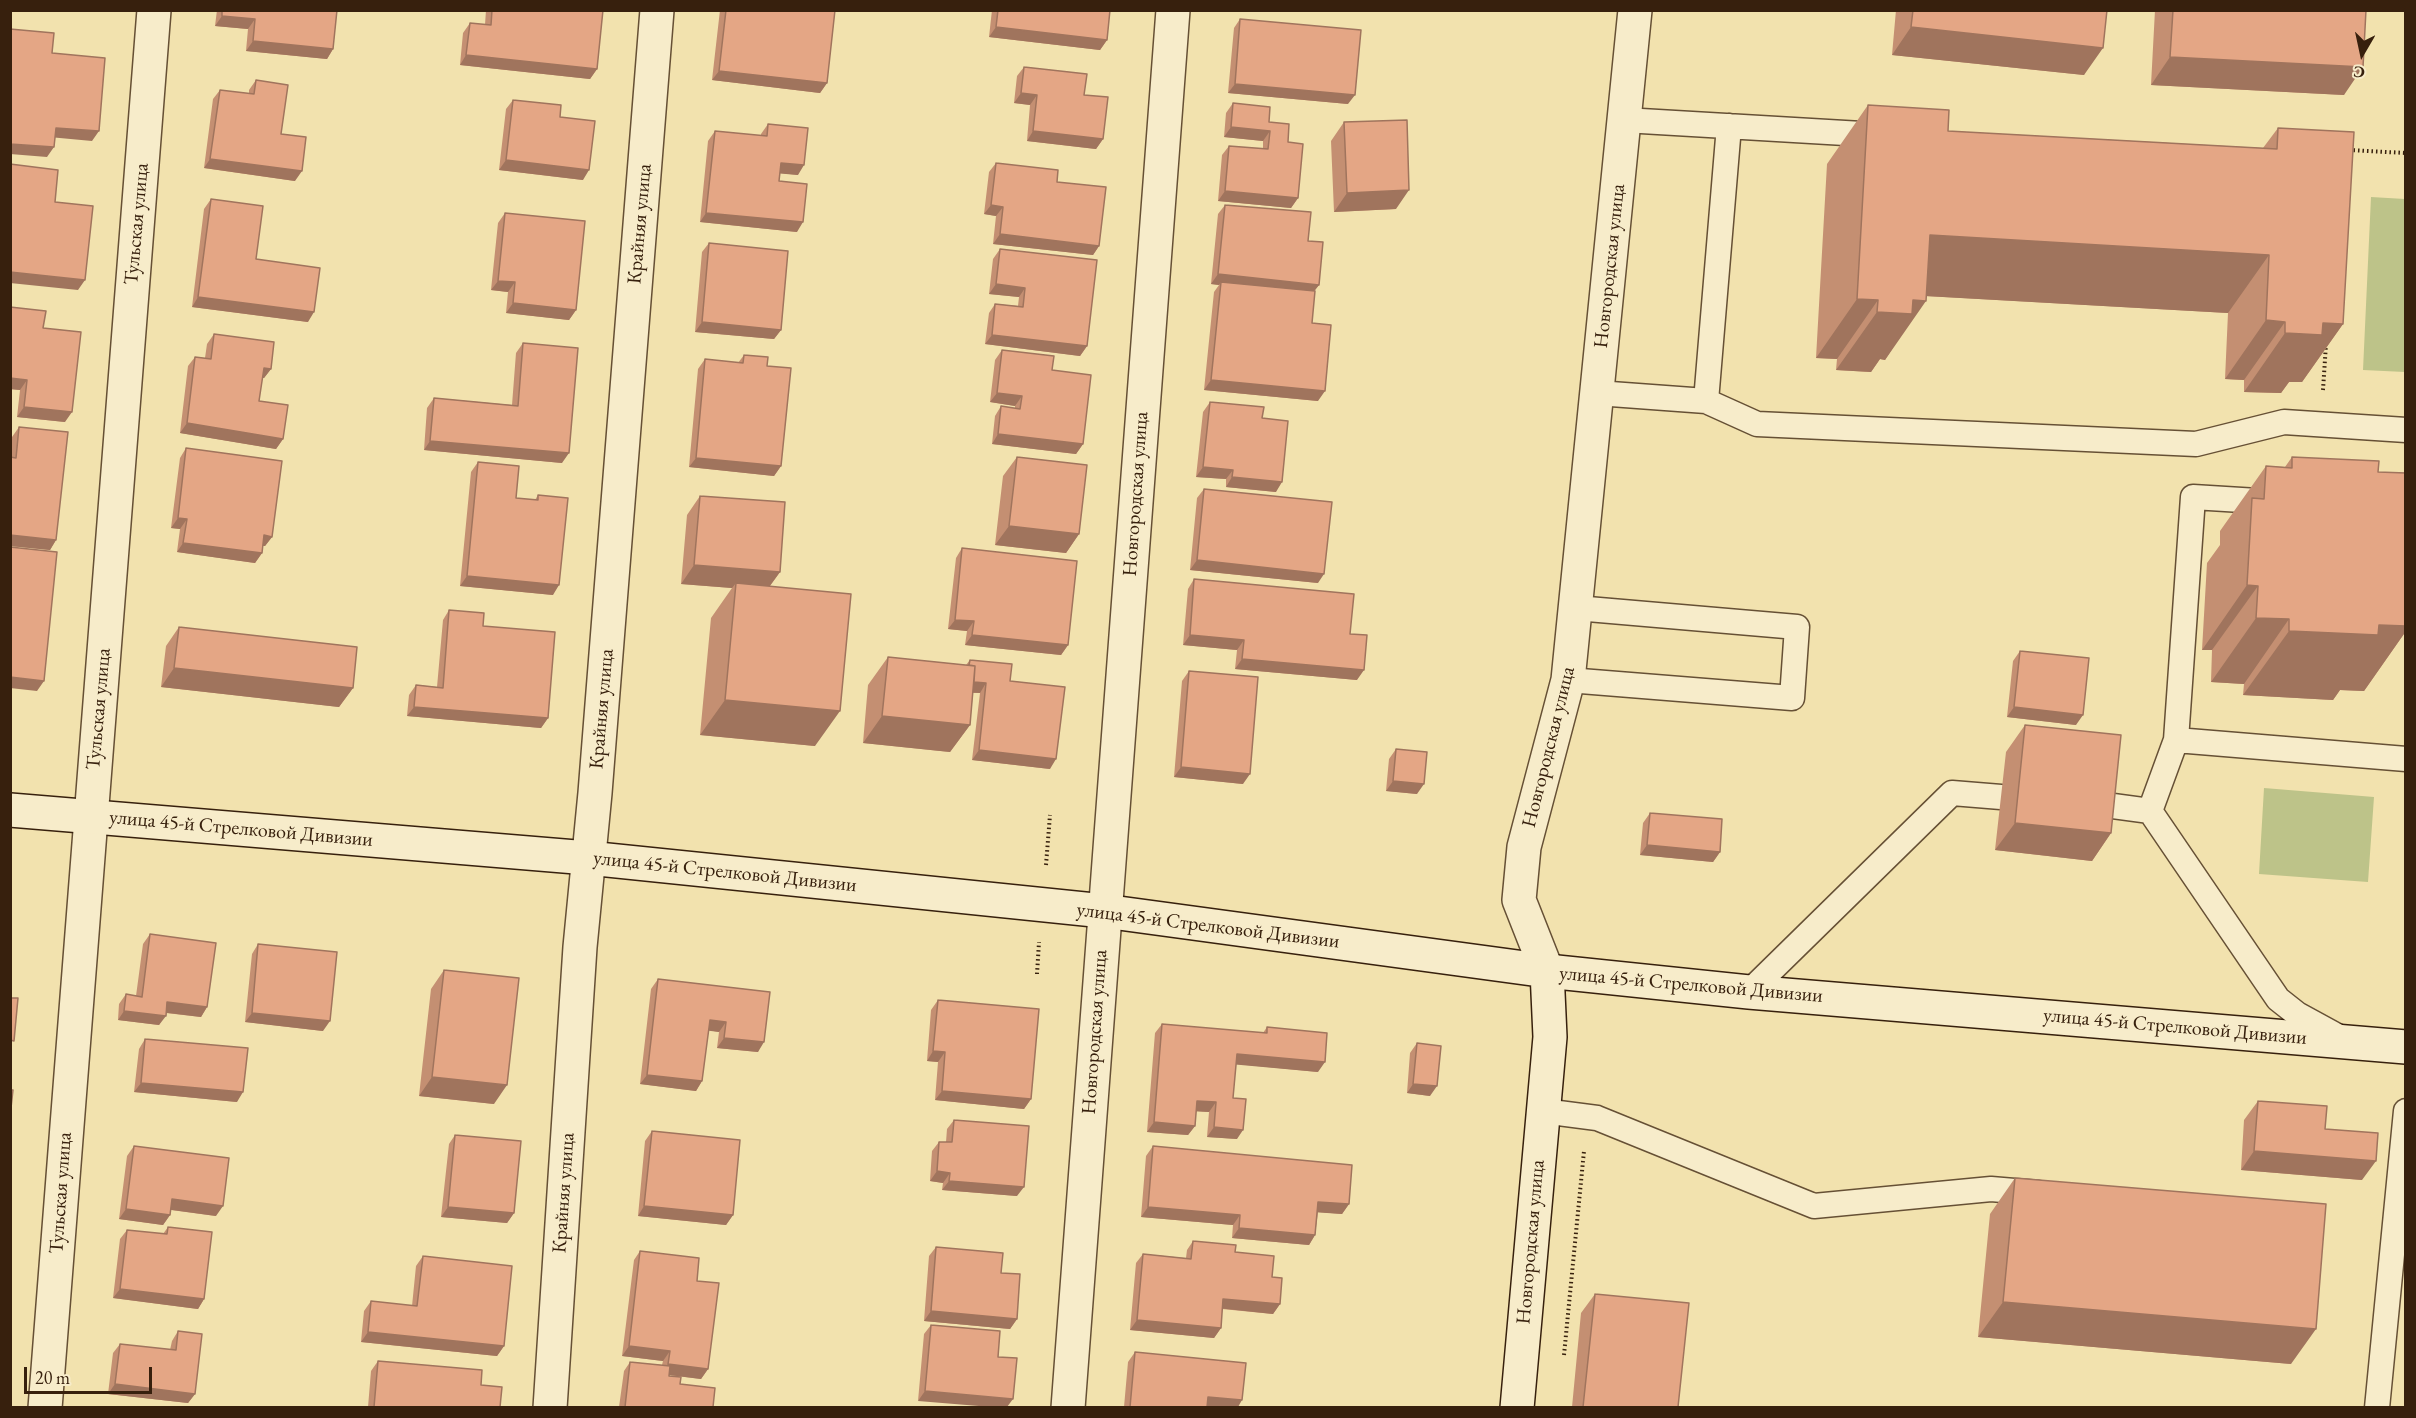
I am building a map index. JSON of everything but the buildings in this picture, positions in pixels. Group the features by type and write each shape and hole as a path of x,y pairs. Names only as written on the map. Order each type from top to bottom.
{"street":[{"name":"Тульская улица","path":"45,1407 154,10"},
{"name":"Крайняя улица","path":"550,1407 588,858 657,10"},
{"name":"Новгородская улица","path":"1068,1407 1173,10"},
{"name":"Новгородская улица","path":"1516,1407 1550,1036 1547,971 1519,900 1524,847 1568,680 1635,10"},
{"name":"улица 45-й Стрелковой Дивизии","path":"10,810 588,858 1104,911 1547,971 1749,992 2406,1047"}],"lane":[{"path":"1624,120 1906,136"},
{"path":"1706,401 1729,126"},
{"path":"1597,393 1706,401 1757,424 2196,444 2284,422 2406,430"},
{"path":"2150,811 2176,740 2193,497 2300,504"},
{"path":"1568,680 1792,698 1797,627 1576,608"},
{"path":"2176,740 2406,759"},
{"path":"1749,992 1952,793 2001,797"},
{"path":"2098,804 2150,811 2278,999 2297,1014 2349,1042"},
{"path":"1543,1111 1588,1117 1814,1206 1991,1190 2062,1195"},
{"path":"2377,1407 2406,1111"}],"path":[{"path":"2347,150 2406,153"},
{"path":"2322,424 2326,341"},
{"path":"1568,1317 1588,1117"}],"green space":[{"path":"2371,197 2405,199 2405,372 2363,370"},
{"path":"2264,788 2374,797 2368,882 2259,874"}]}
